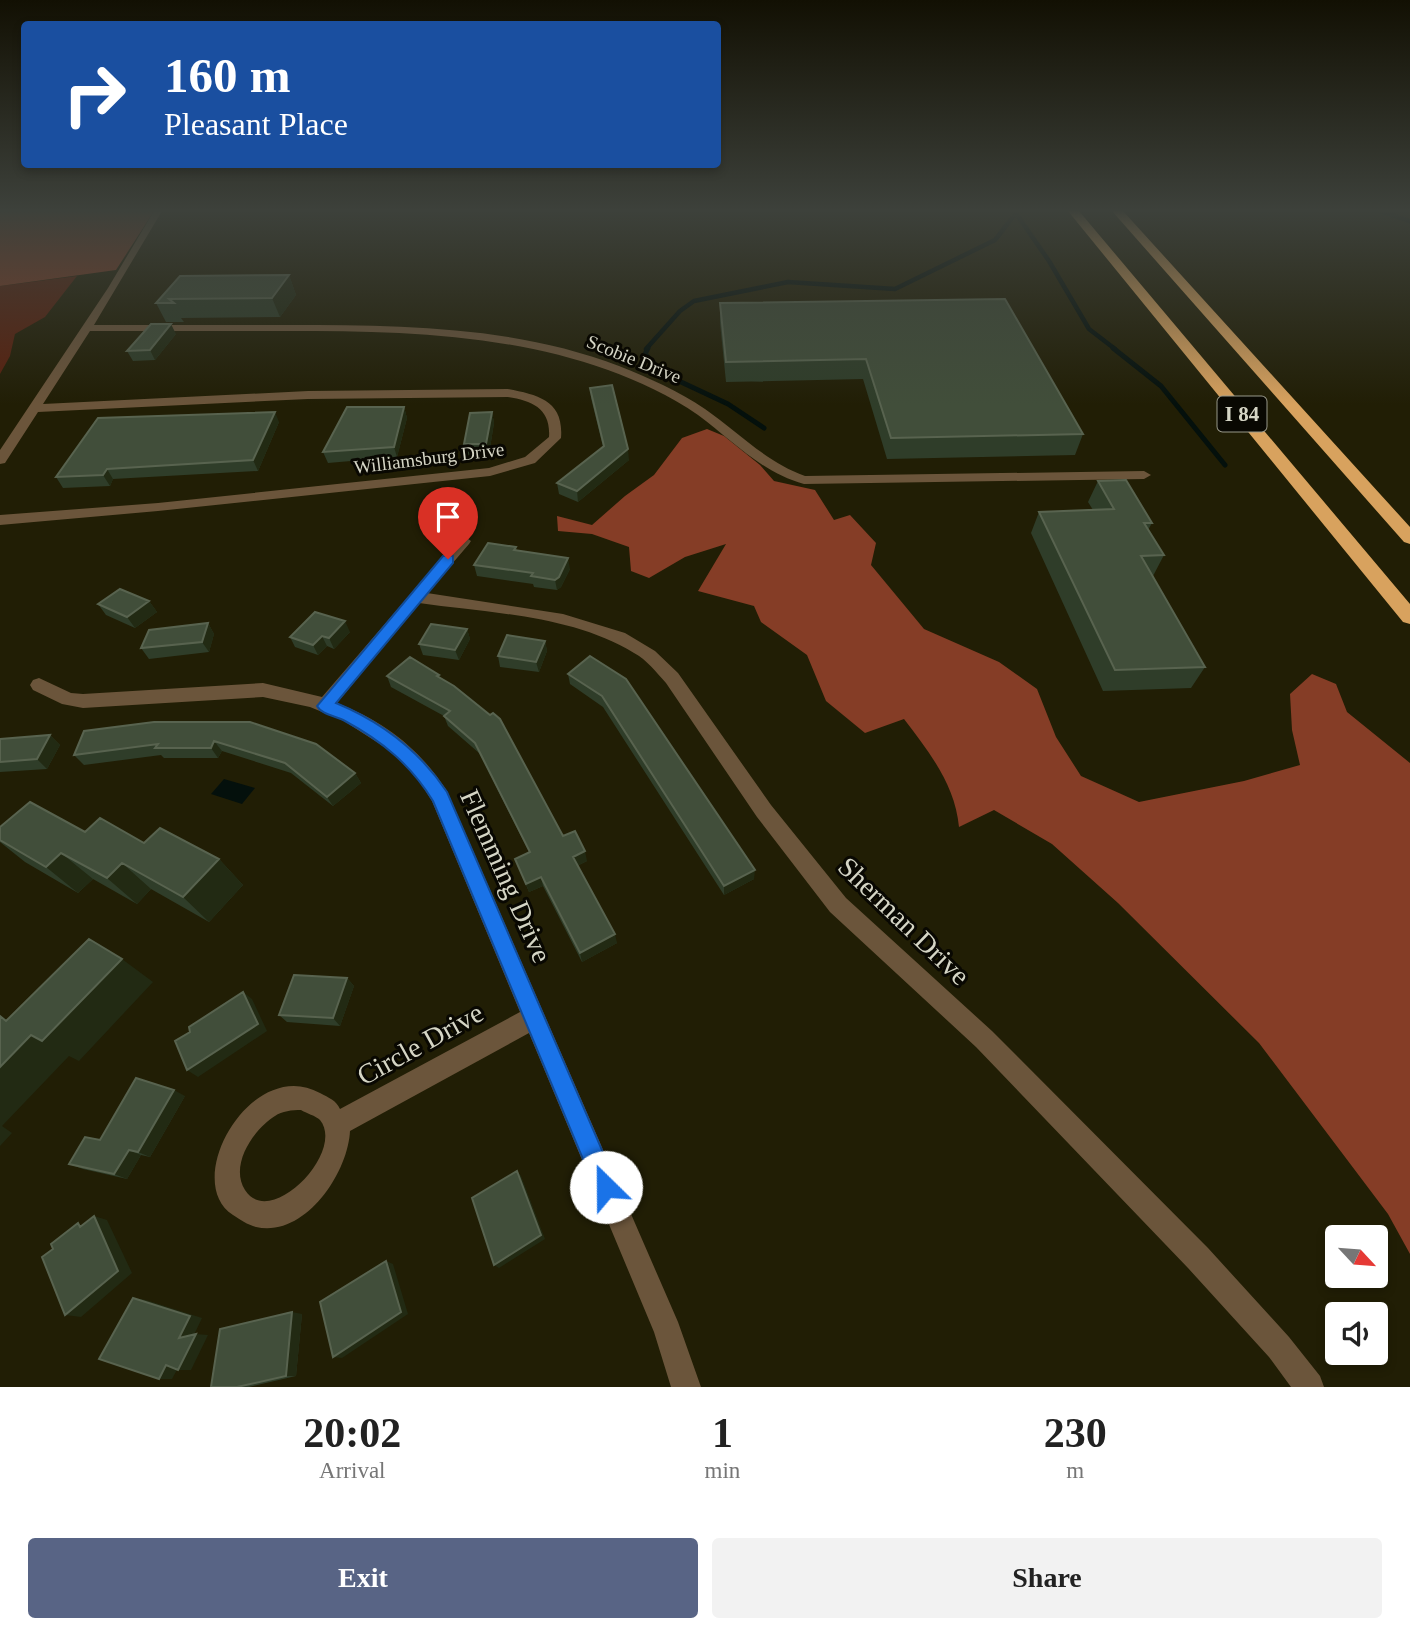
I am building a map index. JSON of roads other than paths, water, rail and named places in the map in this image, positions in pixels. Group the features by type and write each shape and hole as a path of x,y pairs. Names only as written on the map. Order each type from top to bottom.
{"highway":[{"name":"I 84","path":"1127,276 1410,617"},
{"name":"I 84","path":"1175,276 1410,538"}],"street":[{"path":"0,460 118,276"},
{"name":"Scobie Drive","path":"86,328 385,328 431,330 514,341 568,353 666,391 726,428 777,470 804,480 820,482 1144,475"},
{"name":"Williamsburg Drive","path":"0,520 158,507 490,472 530,460 555,438 558,424 556,416 549,408 536,401 508,393 308,396 34,408"},
{"path":"325,706 464,541"},
{"name":"Sherman Drive","path":"415,597 570,621 598,628 639,647 654,659 672,678 764,811 838,905 984,1040 1198,1258 1279,1347 1309,1387"},
{"name":"Flemming Drive","path":"39,685 68,699 83,701 262,690 325,706 350,716 404,750 425,773 440,797 668,1332 685,1387"},
{"name":"Circle Drive","path":"336,1125 535,1017"},
{"path":"303,1097 318,1101 330,1111 336,1125 337,1143 332,1162 322,1181 307,1197 289,1208 271,1214 253,1213 239,1205 230,1192 227,1174 235,1145 252,1119 268,1106 286,1098 303,1097"}],"waterway":[{"path":"646,349 680,311 694,301 788,282 895,289 922,276"},
{"path":"1058,276 1089,329 1115,349"},
{"path":"648,348 645,354 664,374 728,404 764,428"},
{"path":"1113,348 1161,386 1225,465"}]}
